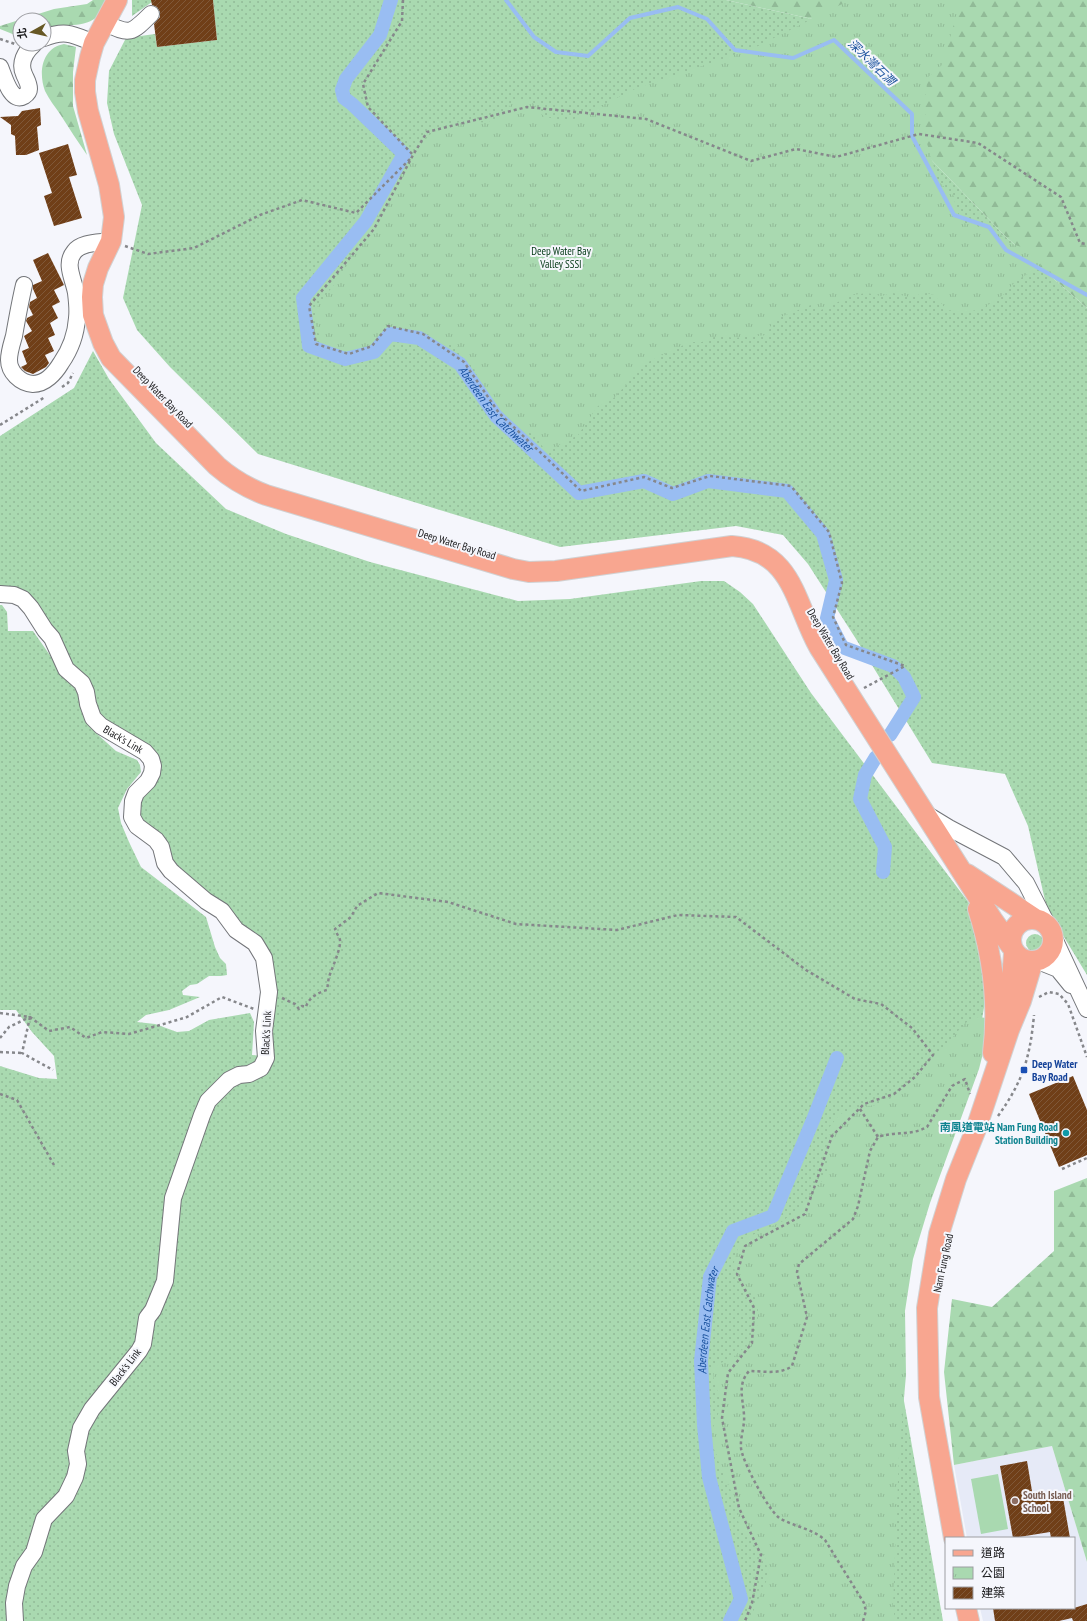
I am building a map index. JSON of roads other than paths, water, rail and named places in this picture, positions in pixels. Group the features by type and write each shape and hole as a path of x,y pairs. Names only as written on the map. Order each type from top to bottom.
{"main road":[{"name":"Deep Water Bay Road","path":"117,0 94,43 86,70 85,92 89,117 112,196 115,243 96,272 92,290 93,315 102,343 117,365 217,466 233,479 247,487 266,495 513,569 528,572 556,571 725,546 740,547 760,552 778,565 788,578 819,647 992,919 1013,949"},
{"name":"Deep Water Bay Road","path":"961,869 1045,926"},
{"path":"961,869 987,937 996,1002 995,1038 979,1093"},
{"path":"1025,919 1045,926 1053,942 1050,950 1045,956 1035,961 1026,961 1020,958 1013,949 1010,938 1015,926 1025,919"},
{"name":"Nam Fung Road","path":"1008,1030 1013,949"},
{"name":"Nam Fung Road","path":"954,1537 929,1397 927,1308 939,1234 956,1179 979,1093 1021,1001 1035,961"},
{"path":"966,1609 968,1621"}],"street":[{"path":"105,23 120,31 128,31 136,29 151,14"},
{"path":"52,35 66,32 94,43"},
{"path":"0,67 12,94 21,98 26,96 29,91 29,86 24,74 22,63 27,52"},
{"path":"24,285 9,360 14,374 19,379 33,384 40,383 51,376 60,365 72,340 76,323 77,306 76,294 69,267 71,256 83,246 115,243"},
{"name":"Black's Link","path":"0,594 23,599 31,608 52,638 66,668 82,683 93,718 101,726 146,752 151,759 152,773 148,781 136,793 132,801 132,817 137,826 156,840 165,863 171,871 206,901 222,911 236,930 255,944 264,958 269,992 264,1031 266,1058 261,1068 249,1074 239,1075 229,1080 208,1101 173,1198 165,1281 153,1310 147,1318 143,1344 92,1409 81,1428 76,1451 78,1464 75,1477 66,1496 44,1519 34,1552 24,1566 17,1586 14,1603 15,1621"},
{"name":"Deep Water Bay Road","path":"925,813 949,828 1004,857 1026,883 1045,926 1085,1004"},
{"name":"Deep Water Bay Road","path":"1035,961 1058,969 1085,1004"}],"waterway":[{"name":"Aberdeen East Catchwater","path":"391,0 380,35 346,79 342,90 344,98 404,154 366,221 303,298 309,346 345,359 374,352 390,334 419,338 460,364 496,416 579,493 644,481 673,494 708,481 787,491 823,534 836,580 827,618 842,647 893,666 904,677 914,697 890,735"},
{"name":"深水灣石澗","path":"506,0 534,37 556,52 588,56 630,18 678,7 707,19 735,50 793,58 834,40 912,114 912,136 954,215 989,227 1006,250 1087,295"},
{"name":"Aberdeen East Catchwater","path":"876,757 865,775 860,799 885,847 883,872"},
{"name":"Aberdeen East Catchwater","path":"730,1621 741,1599 709,1477 704,1425 701,1361 710,1277 733,1231 773,1216 837,1058"}],"place":[{"name":"Deep Water Bay Road","path":"1024,1070"},
{"name":"南風道電站 Nam Fung Road Station Building","path":"1066,1133"},
{"name":"South Island School","path":"1015,1501"}],"park label":[{"name":"Deep Water Bay Valley SSSI","path":"561,257"}]}
